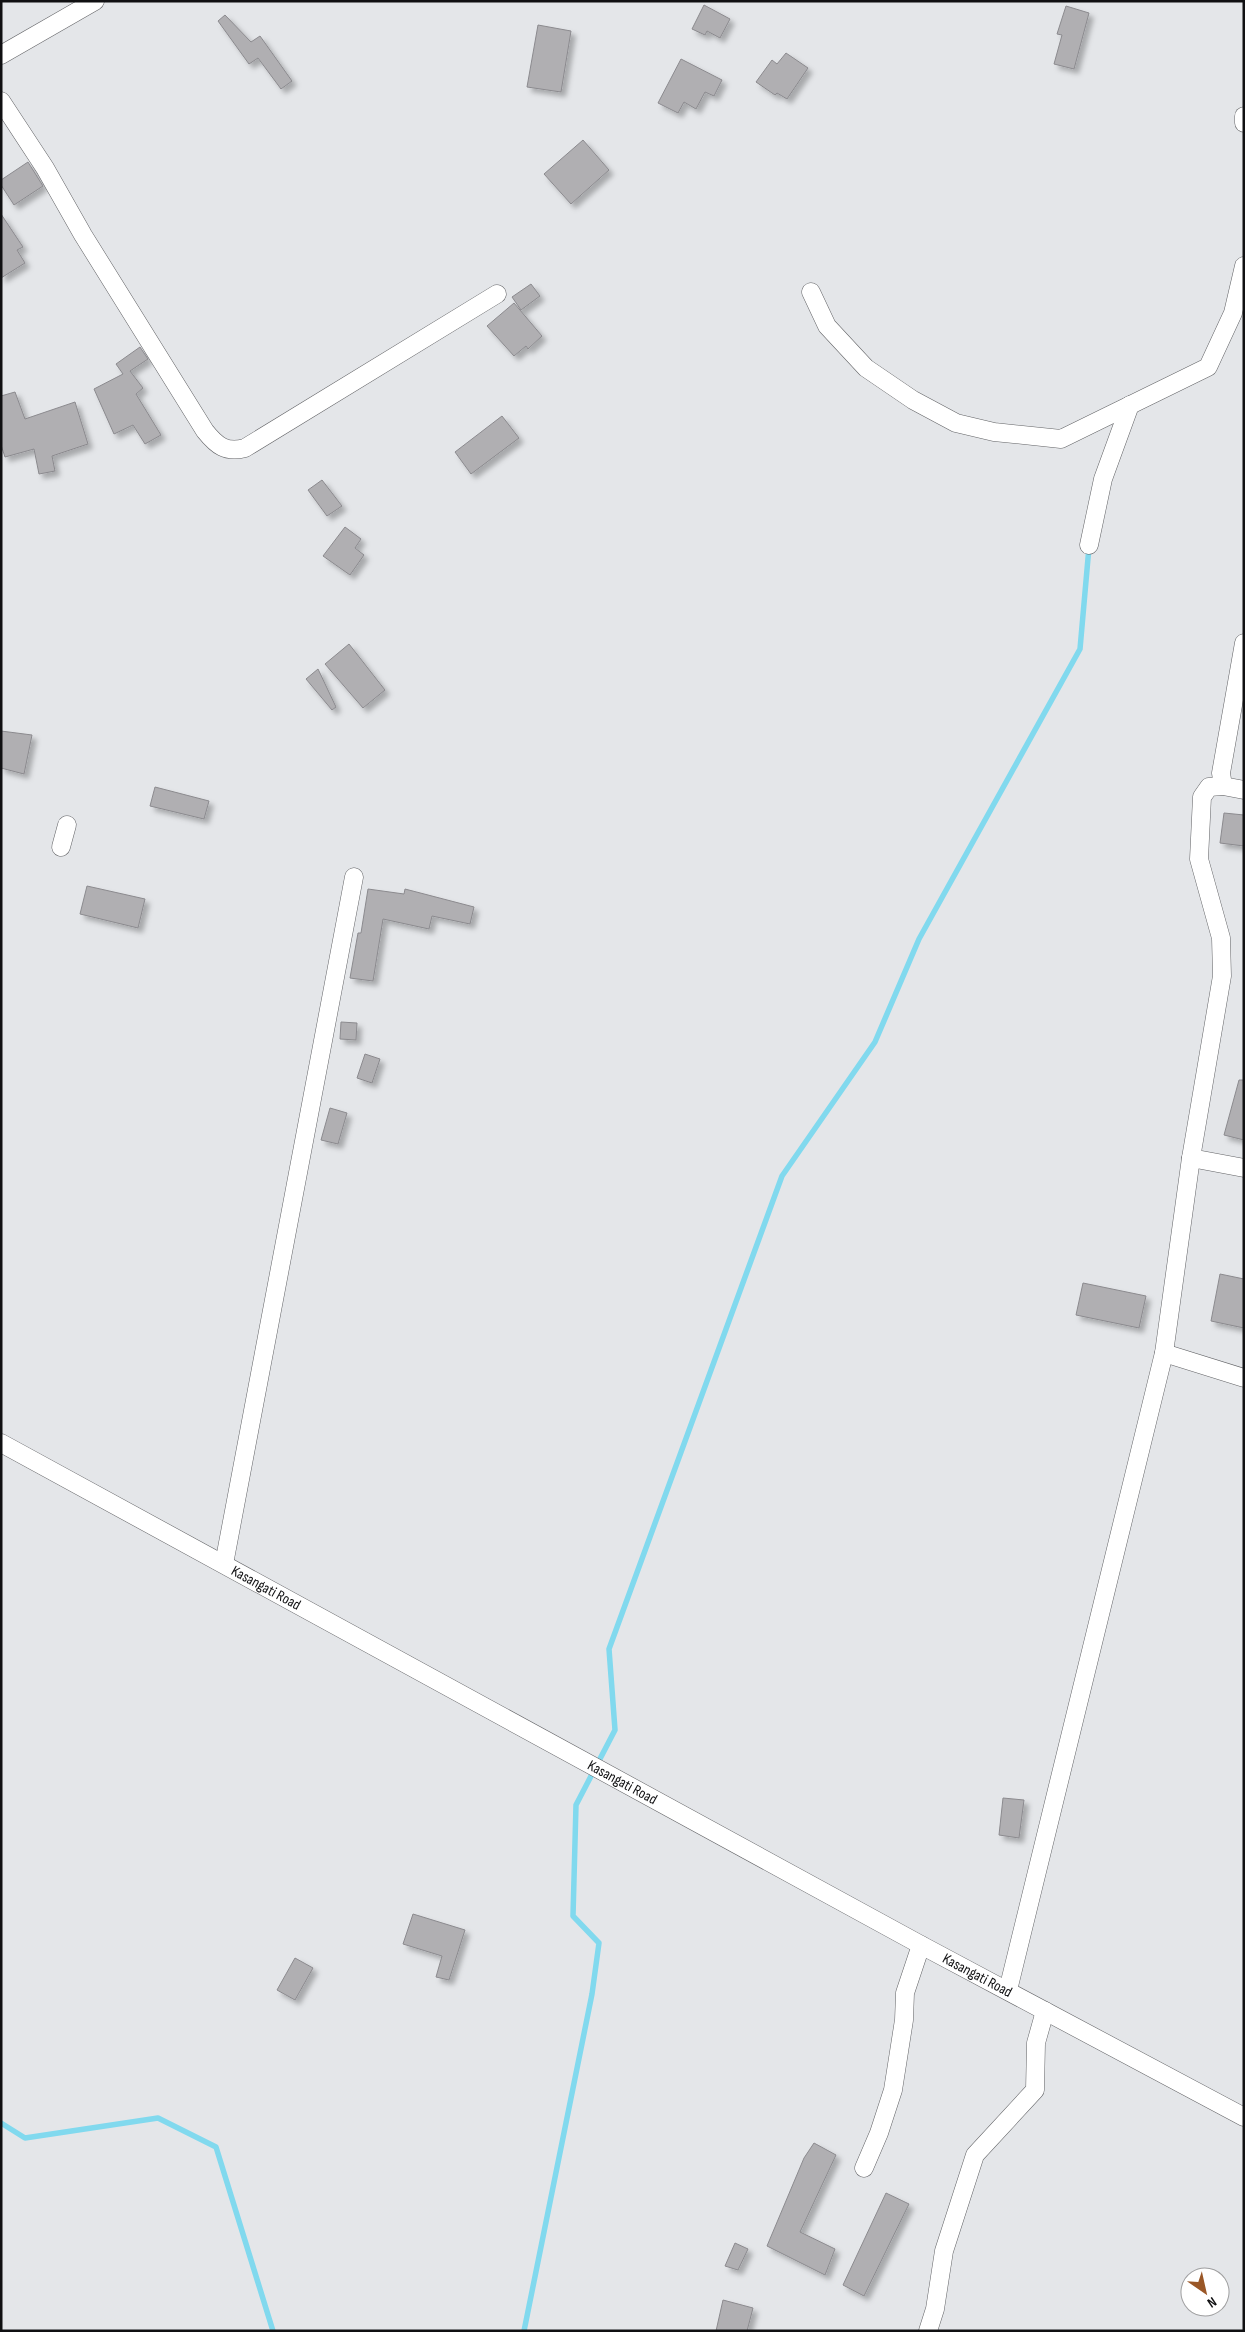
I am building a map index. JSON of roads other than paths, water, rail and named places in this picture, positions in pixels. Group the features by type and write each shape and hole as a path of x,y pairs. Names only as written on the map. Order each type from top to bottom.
{"street":[{"path":"1,55 95,1"},
{"path":"1,101 64,199 83,235 205,432 221,447 234,450 245,448 497,294"},
{"path":"1244,116 1244,123"},
{"path":"811,292 827,326 866,368 914,400 956,423 994,432 1061,439 1208,367 1233,313 1244,266"},
{"path":"1090,545 1103,479 1130,405"},
{"path":"1223,786 1221,773 1244,643"},
{"path":"1008,1990 1164,1354 1191,1158 1222,966 1221,938 1198,859 1202,797 1209,786 1223,786 1244,790"},
{"path":"61,847 67,825"},
{"path":"224,1564 354,877"},
{"path":"1191,1158 1244,1168"},
{"path":"1164,1354 1244,1378"},
{"name":"Kasangati Road","path":"1,1443 921,1945 1244,2117"},
{"path":"864,2168 879,2133 893,2090 904,2020 905,1993 921,1945"},
{"path":"928,2331 935,2309 944,2251 975,2155 1035,2090 1036,2043 1045,2011"}],"waterway":[{"path":"524,2331 592,1994 599,1943 573,1916 576,1805 615,1730 609,1649 782,1176 875,1042 919,939 1080,649 1089,547"},
{"path":"1,2123 25,2138 158,2118 216,2147 273,2331"}]}
